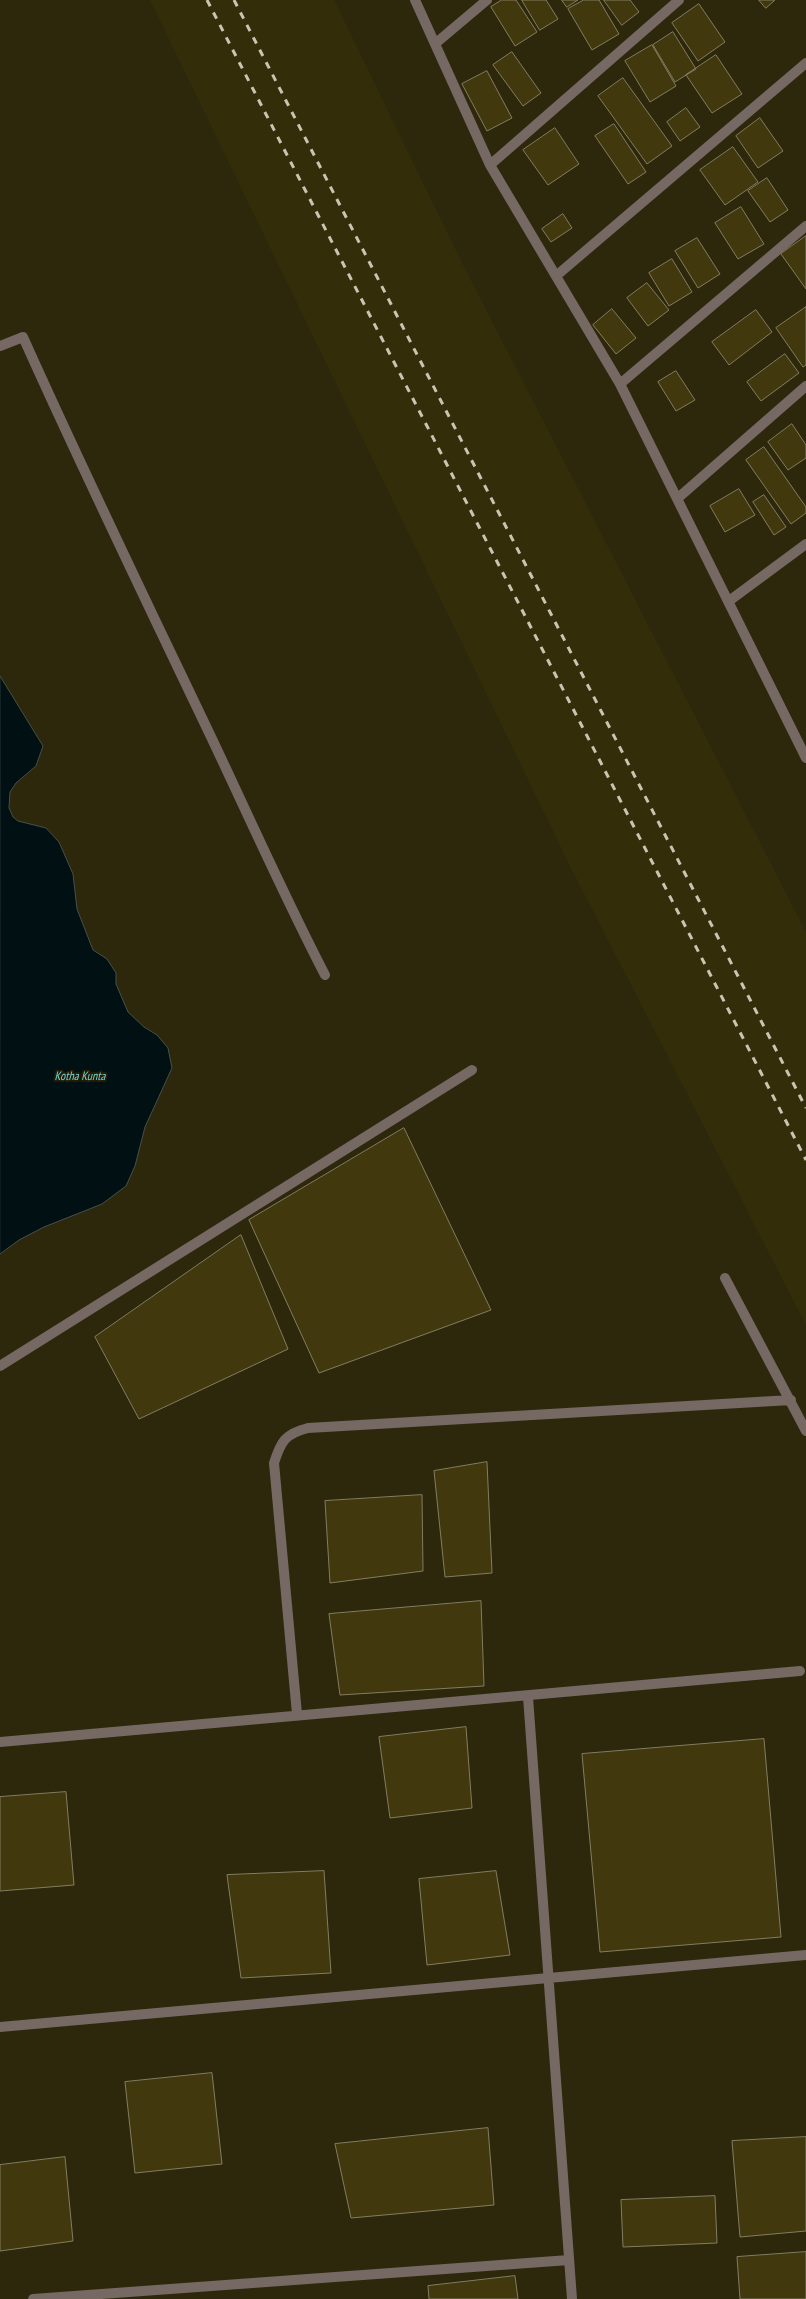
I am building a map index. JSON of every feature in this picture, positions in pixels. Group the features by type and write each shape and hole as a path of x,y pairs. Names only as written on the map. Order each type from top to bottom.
{"street":[{"path":"415,0 436,43 490,165 620,384 806,758"},
{"path":"436,43 487,0"},
{"path":"490,165 679,0"},
{"path":"556,276 806,63"},
{"path":"620,384 806,226"},
{"path":"0,346 23,337 98,502 213,742 291,910 325,975"},
{"path":"678,498 806,386"},
{"path":"728,601 806,544"},
{"path":"0,1366 472,1070"},
{"path":"725,1278 791,1400 806,1431"},
{"path":"297,1714 274,1463 279,1445 292,1432 308,1428 791,1400"},
{"path":"0,1742 297,1714 528,1697 800,1671"},
{"path":"528,1697 572,2299"},
{"path":"0,2027 806,1955"},
{"path":"33,2299 569,2260"}],"shaded area":[{"path":"150,0 334,0 461,261 806,932 806,1325 571,868"}],"water":[{"name":"Kotha Kunta","path":"0,676 43,746 36,766 16,783 10,792 9,808 13,817 18,821 46,828 59,842 73,874 77,909 93,950 107,959 116,973 116,984 128,1012 144,1027 157,1035 168,1048 172,1068 145,1127 135,1166 126,1186 102,1204 44,1227 19,1240 0,1254"}],"building":[{"path":"502,0 516,0 537,32 515,46 491,7"},
{"path":"522,0 546,0 558,19 540,30"},
{"path":"562,0 578,0 567,7"},
{"path":"584,0 599,0 619,34 592,50 568,9"},
{"path":"604,0 630,0 639,12 622,25"},
{"path":"759,0 775,0 766,8"},
{"path":"699,4 725,42 698,61 672,23"},
{"path":"673,32 696,69 675,82 653,45"},
{"path":"652,45 676,86 650,102 625,61"},
{"path":"512,52 541,93 523,106 493,65"},
{"path":"716,55 742,94 712,113 686,75"},
{"path":"487,71 512,118 487,131 462,84"},
{"path":"623,78 672,146 647,164 598,96"},
{"path":"686,108 700,127 680,141 667,122"},
{"path":"760,118 783,151 758,168 736,136"},
{"path":"614,124 646,172 628,184 595,136"},
{"path":"555,128 579,164 548,185 523,150"},
{"path":"733,147 758,182 725,205 700,170"},
{"path":"767,178 788,210 770,222 748,191"},
{"path":"741,207 764,244 738,259 715,223"},
{"path":"563,214 572,228 551,242 542,229"},
{"path":"806,236 806,289 781,254"},
{"path":"697,238 720,274 698,288 675,251"},
{"path":"672,259 692,292 669,306 649,273"},
{"path":"647,283 669,310 648,326 627,298"},
{"path":"806,307 806,365 803,367 776,328"},
{"path":"612,309 636,338 616,354 593,325"},
{"path":"756,310 772,332 729,365 712,342"},
{"path":"785,354 799,373 761,401 747,382"},
{"path":"676,371 695,400 676,411 658,382"},
{"path":"792,424 806,445 806,458 788,470 768,442"},
{"path":"764,447 806,507 806,513 791,524 746,460"},
{"path":"739,489 755,515 725,532 710,506"},
{"path":"764,495 786,527 774,535 753,502"},
{"path":"404,1128 491,1310 319,1373 249,1220"},
{"path":"241,1235 288,1349 139,1419 95,1337"},
{"path":"487,1462 492,1573 445,1577 434,1471"},
{"path":"422,1495 423,1571 330,1583 325,1501"},
{"path":"481,1601 484,1686 340,1695 329,1614"},
{"path":"466,1727 472,1808 390,1818 379,1737"},
{"path":"764,1739 781,1937 600,1952 582,1754"},
{"path":"66,1792 74,1885 0,1891 0,1797"},
{"path":"324,1871 331,1973 241,1978 227,1875"},
{"path":"496,1871 510,1955 427,1965 419,1879"},
{"path":"212,2073 222,2164 135,2173 125,2082"},
{"path":"488,2128 494,2205 351,2218 335,2144"},
{"path":"806,2137 806,2231 740,2237 732,2141"},
{"path":"65,2157 73,2241 0,2251 0,2165"},
{"path":"715,2196 717,2243 623,2247 621,2200"},
{"path":"806,2252 806,2299 740,2299 737,2257"},
{"path":"515,2276 518,2299 429,2299 428,2286"}],"railway":[{"path":"207,0 806,1160"},
{"path":"234,0 806,1108"}]}
